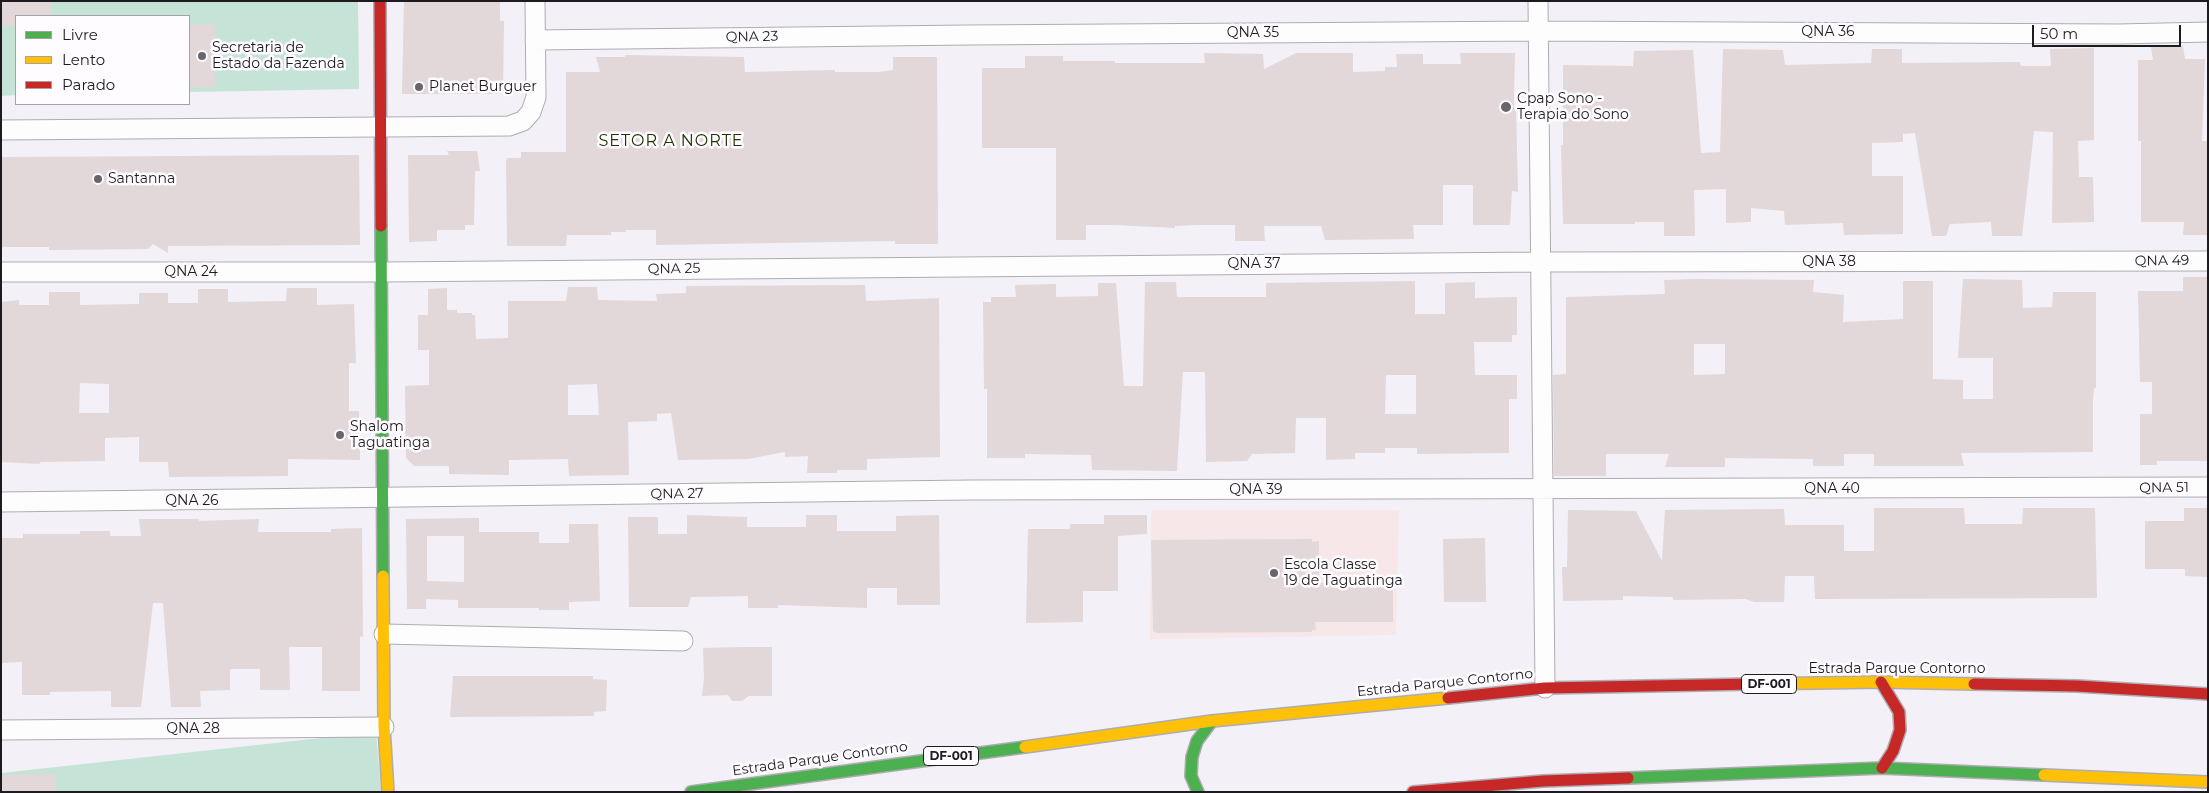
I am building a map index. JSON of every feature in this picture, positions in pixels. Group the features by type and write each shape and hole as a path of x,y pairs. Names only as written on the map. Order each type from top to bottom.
{"main road":[{"path":"380,1 384,727 388,792"},
{"path":"1881,682 1899,712 1900,730 1893,751 1882,768"},
{"name":"Estrada Parque Contorno","path":"691,792 1212,721 1546,688 1881,682 2077,686 2208,694"},
{"path":"1198,792 1191,776 1192,757 1197,741 1212,721"},
{"path":"1413,792 1543,780 1882,768 2208,782"}],"street":[{"path":"1,130 509,126 523,121 531,112 536,97 535,1"},
{"path":"1538,1 1546,688"},
{"name":"QNA 36","path":"1539,31 2118,34 2208,32"},
{"name":"QNA 35","path":"968,34 1539,31"},
{"name":"QNA 23","path":"535,40 968,34"},
{"name":"QNA 49","path":"2117,262 2208,261"},
{"name":"QNA 38","path":"1541,262 2117,262"},
{"name":"QNA 37","path":"967,266 1541,262"},
{"name":"QNA 25","path":"382,272 967,266"},
{"name":"QNA 24","path":"1,272 382,272"},
{"name":"QNA 51","path":"2121,488 2208,487"},
{"name":"QNA 40","path":"1543,490 2121,488"},
{"name":"QNA 39","path":"970,490 1543,490"},
{"name":"QNA 27","path":"383,499 970,490"},
{"name":"QNA 26","path":"1,502 383,499"},
{"path":"384,634 683,641"},
{"name":"QNA 28","path":"1,730 384,727"}],"shaded area":[{"name":"Escola Classe 19 de Taguatinga","path":"1151,510 1399,510 1396,635 1150,639"}],"green space":[{"path":"1,1 358,1 359,89 190,92 190,15 15,15 15,95 1,96"},
{"path":"376,732 381,792 1,792 1,773"}],"building":[{"path":"1,1 51,1 51,15 15,15 15,26 1,26"},
{"path":"404,1 500,1 500,21 504,21 503,94 402,94"},
{"name":"Secretaria de Estado da Fazenda","path":"215,24 215,87 190,87 190,25"},
{"path":"2183,46 2185,59 2205,59 2202,141 2208,141 2208,235 2183,235 2184,222 2141,222 2138,60 2153,60 2151,47"},
{"path":"2094,48 2094,140 2078,141 2079,177 2093,177 2094,222 2052,223 2053,132 2034,131 2022,236 1992,236 1991,222 1950,224 1946,236 1932,236 1915,133 1903,134 1903,142 1872,143 1872,176 1903,176 1903,234 1844,235 1843,223 1785,225 1784,211 1751,208 1751,222 1726,223 1726,189 1694,190 1695,236 1664,236 1664,222 1563,224 1561,145 1563,145 1563,65 1633,66 1634,51 1693,50 1701,153 1720,152 1723,49 1783,50 1785,65 1871,63 1872,49 1902,49 1902,63 2020,62 2021,66 2051,66 2050,49"},
{"path":"1204,53 1263,54 1264,69 1296,53 1353,53 1353,72 1385,71 1385,67 1397,67 1396,54 1423,54 1423,64 1461,64 1460,53 1515,53 1514,107 1516,108 1518,192 1512,191 1510,225 1473,225 1473,185 1443,185 1443,225 1413,225 1414,239 1325,240 1321,226 1264,226 1265,241 1235,241 1235,225 1175,226 1175,228 1086,225 1086,240 1056,240 1056,148 982,148 982,68 1025,68 1025,56 1063,56 1063,61 1205,63"},
{"path":"625,55 744,57 745,72 835,70 835,72 878,72 893,70 893,57 937,57 938,244 895,244 895,241 656,245 656,230 626,230 626,232 611,232 611,235 567,235 566,246 507,246 506,160 508,158 521,158 521,152 566,152 566,72 600,72 596,57 625,57"},
{"path":"447,151 477,151 480,171 475,171 474,225 465,225 465,230 437,230 437,241 409,242 408,155 449,155"},
{"path":"359,155 360,245 168,246 168,253 153,244 148,249 49,250 49,247 1,247 1,157"},
{"path":"2183,277 2208,277 2208,461 2157,461 2157,465 2140,465 2140,414 2152,414 2152,382 2140,382 2138,291 2183,291"},
{"path":"1963,279 2022,280 2023,308 2052,307 2053,292 2096,292 2096,388 2094,388 2093,401 2093,452 1961,453 1964,466 1874,466 1874,454 1844,454 1844,466 1813,466 1813,459 1725,458 1725,467 1665,467 1669,454 1606,454 1606,476 1554,476 1553,375 1566,374 1566,297 1665,294 1664,280 1814,280 1813,292 1844,295 1843,322 1903,319 1903,281 1933,281 1933,379 1963,380 1963,399 1993,399 1993,358 1958,358","holes":["1694,344 1725,344 1725,374 1694,375"]},
{"path":"1415,281 1415,314 1445,314 1445,283 1475,282 1475,298 1517,297 1517,335 1512,335 1512,342 1474,342 1475,375 1517,375 1517,399 1509,399 1509,453 1417,454 1417,448 1385,448 1385,453 1355,453 1355,459 1326,460 1326,418 1296,418 1295,453 1252,454 1247,461 1206,462 1205,372 1183,372 1177,471 1092,470 1091,455 1025,454 1025,458 987,458 987,389 984,389 983,302 991,302 991,297 1016,297 1015,285 1056,284 1056,297 1098,296 1098,283 1116,283 1124,386 1143,386 1145,282 1176,282 1177,297 1266,297 1266,283","holes":["1386,375 1416,375 1416,414 1385,414"]},
{"path":"865,285 866,301 939,298 940,457 867,459 867,470 837,470 837,473 807,473 808,456 785,457 785,452 748,459 678,460 671,413 657,414 657,421 628,422 629,475 569,476 568,459 509,460 509,475 449,474 449,466 414,466 406,458 405,386 429,385 429,350 418,350 418,315 428,315 428,289 447,288 447,310 457,310 457,313 472,313 472,315 475,315 476,339 508,338 508,301 566,301 568,287 597,287 598,300 657,301 656,294 686,293 686,286","holes":["597,384 599,415 568,415 568,385"]},
{"path":"287,288 317,288 317,305 354,304 356,363 349,363 349,411 359,411 360,460 288,459 288,476 169,477 168,462 139,462 139,437 105,438 105,461 41,462 39,464 1,462 1,302 19,300 19,305 49,305 49,292 80,292 80,305 139,304 139,293 168,293 168,303 198,303 198,289 228,289 228,302 286,301","holes":["80,383 109,384 109,413 79,413"]},
{"path":"1874,508 1964,508 1965,524 2022,524 2023,508 2095,508 2097,598 1815,599 1814,576 1785,576 1784,602 1755,602 1745,599 1673,600 1673,597 1623,596 1623,600 1563,601 1562,567 1567,567 1568,510 1636,511 1662,561 1665,510 1784,509 1785,525 1844,525 1844,551 1874,551"},
{"path":"2184,508 2208,508 2208,577 2185,576 2185,569 2145,569 2145,521 2184,521"},
{"path":"687,515 747,517 747,527 806,527 806,515 837,515 837,531 896,531 896,516 939,515 940,605 897,605 897,588 867,588 867,608 778,605 778,608 748,608 748,596 691,597 688,607 629,607 628,517 658,517 658,534 687,534"},
{"path":"1104,515 1147,515 1147,534 1118,536 1118,591 1083,591 1083,622 1026,623 1028,529 1070,529 1070,524 1104,524"},
{"path":"479,518 479,532 539,532 539,543 569,543 569,524 598,524 600,601 569,602 569,610 539,610 539,608 458,608 458,600 426,599 426,609 407,609 406,519","holes":["427,536 464,536 464,582 427,581"]},
{"path":"139,519 199,519 199,521 259,519 258,532 331,532 331,529 362,528 363,637 360,636 360,691 322,691 322,647 289,647 290,690 260,690 260,669 230,669 230,690 200,691 201,707 171,707 163,603 153,603 141,707 111,707 111,691 50,692 50,695 22,695 22,662 1,663 1,538 23,538 23,534 80,534 80,531 110,531 110,536 141,536"},
{"path":"1485,538 1486,602 1444,602 1443,539"},
{"path":"1312,539 1312,542 1319,541 1319,583 1393,582 1393,622 1315,622 1316,630 1312,630 1312,632 1157,633 1153,631 1151,540"},
{"path":"772,647 772,696 749,696 742,701 732,701 728,695 702,696 704,679 703,648"},
{"path":"453,676 593,676 593,679 607,680 606,711 594,712 594,716 450,717"},
{"path":"56,774 56,792 1,792 1,775"}],"traffic: fast":[{"path":"381,226 383,576"},
{"path":"1198,792 1191,776 1192,757 1197,741 1212,721"},
{"path":"691,792 1025,747"},
{"path":"1628,778 1882,768 2044,775"}],"traffic: slow":[{"path":"383,576 384,727 388,792"},
{"path":"1753,684 1881,682 1974,684"},
{"path":"1025,747 1212,721 1448,698"},
{"path":"2044,775 2208,782"}],"traffic: jam":[{"path":"380,1 381,226"},
{"path":"1881,682 1899,712 1900,730 1893,751 1882,768"},
{"path":"1448,698 1545,688 1753,684"},
{"path":"1974,684 2077,686 2208,694"},
{"path":"1413,792 1543,781 1628,778"}],"place":[{"name":"Secretaria de Estado da Fazenda","path":"202,56"},
{"name":"Planet Burguer","path":"419,87"},
{"name":"Cpap Sono - Terapia do Sono","path":"1506,107"},
{"name":"Santanna","path":"98,179"},
{"name":"Shalom Taguatinga","path":"340,435"},
{"name":"Escola Classe 19 de Taguatinga","path":"1274,573"}],"district":[{"name":"SETOR A NORTE","path":"671,141"}]}
